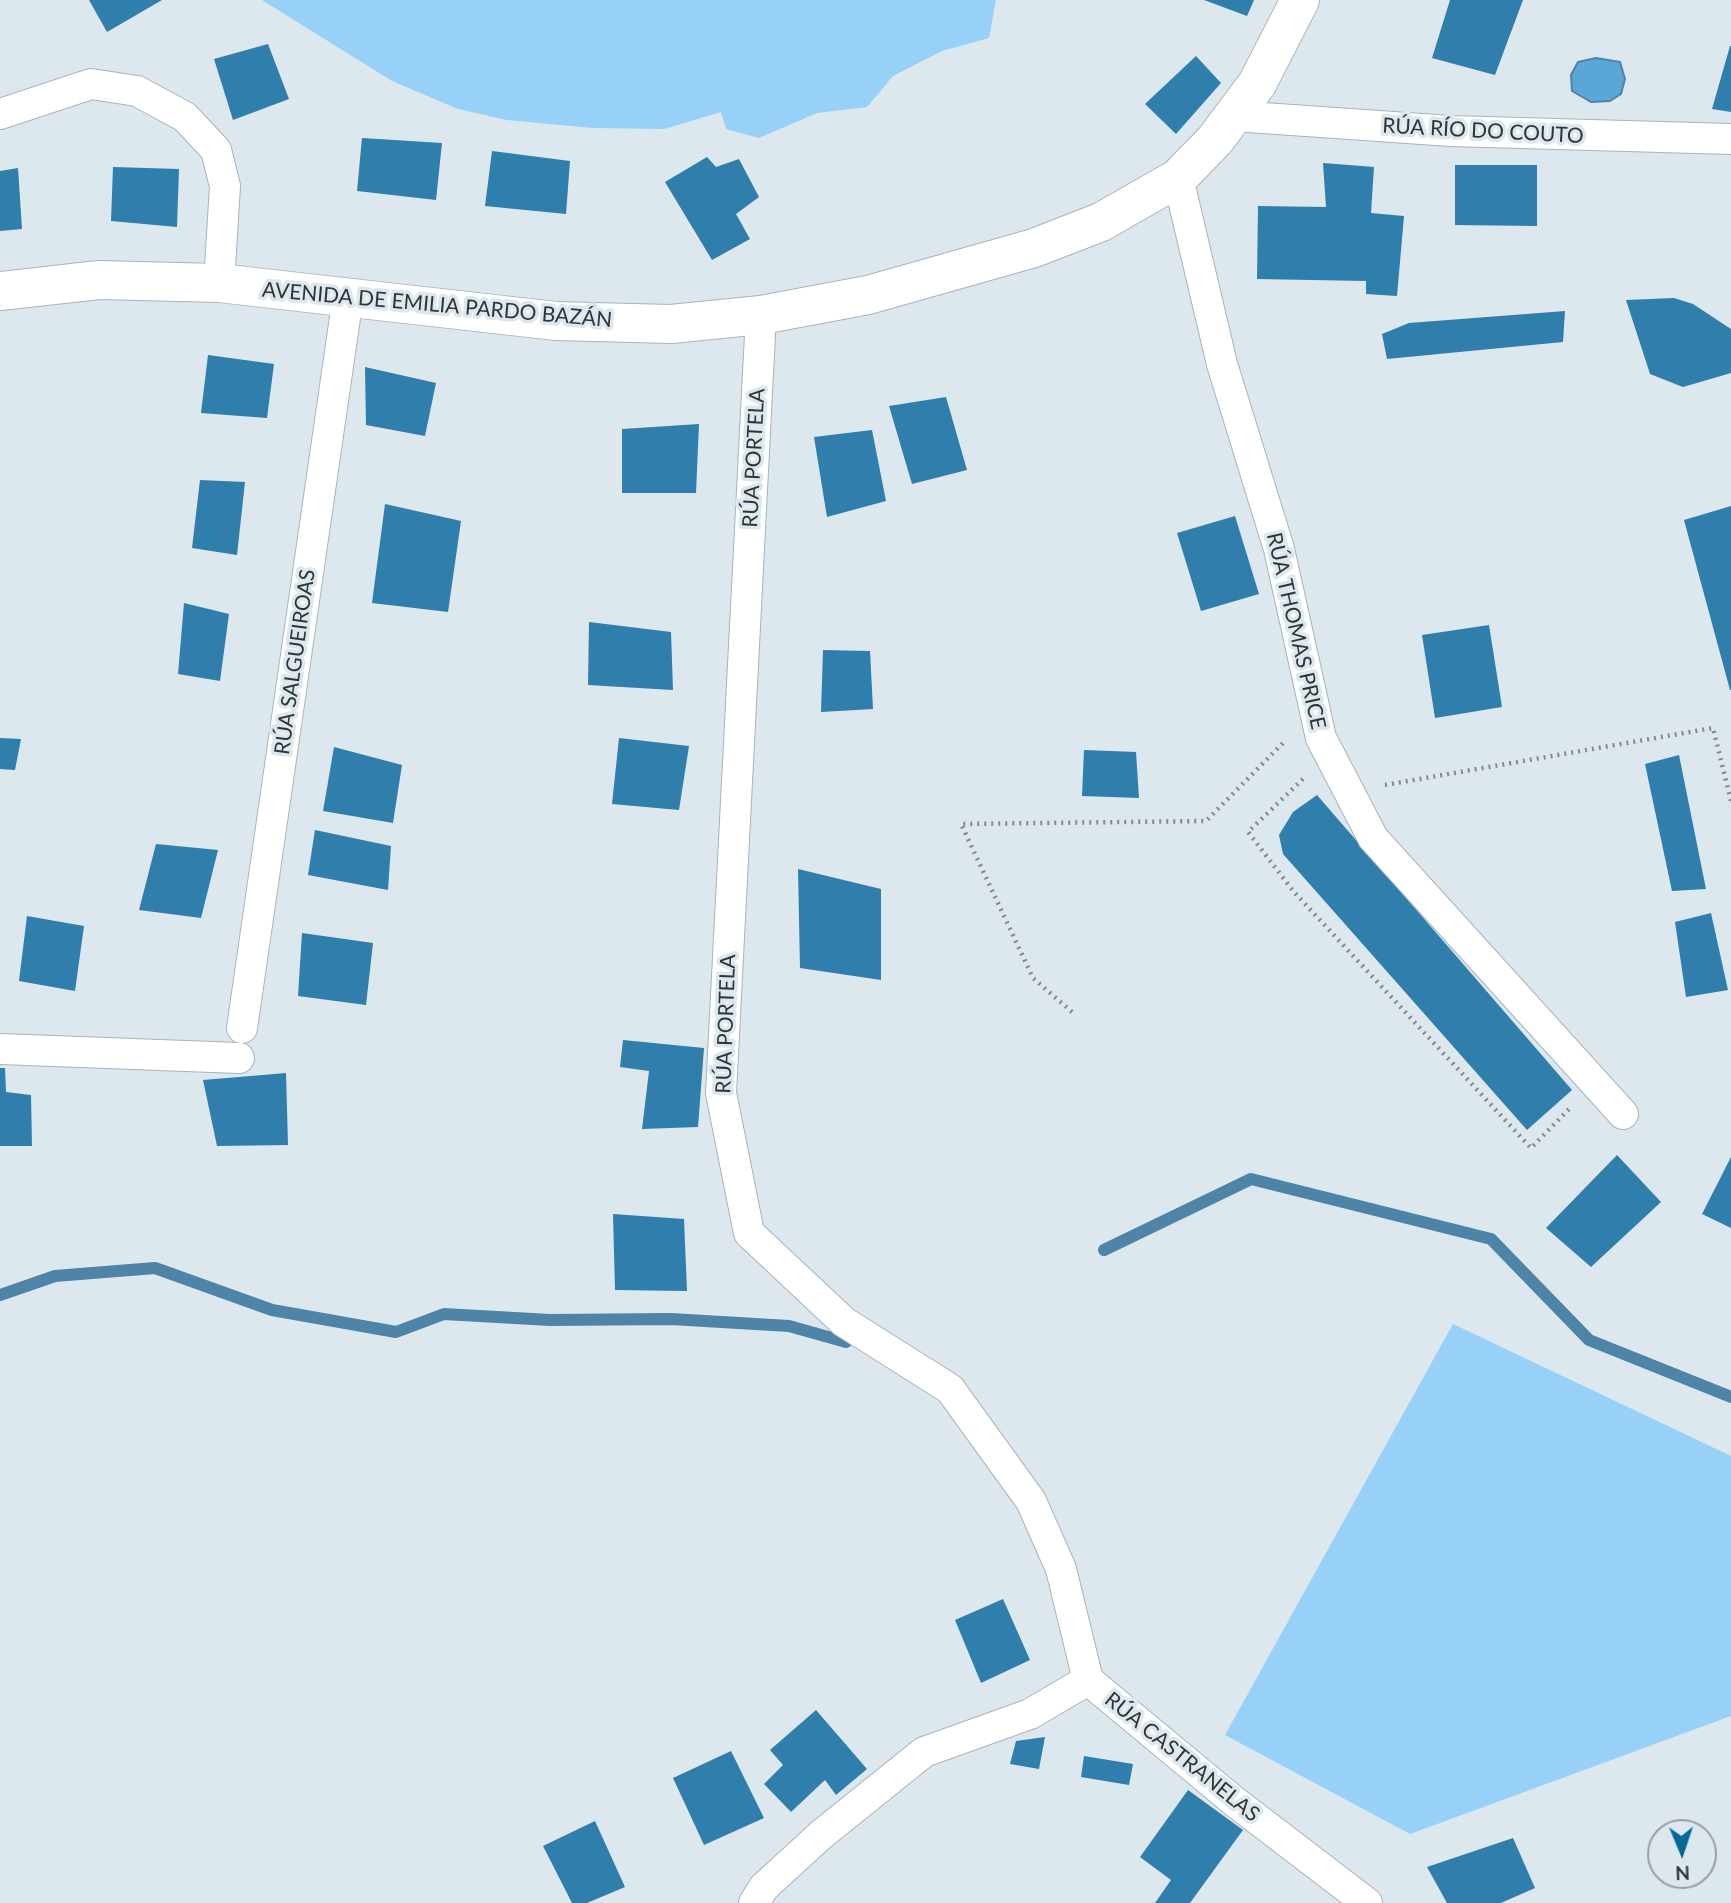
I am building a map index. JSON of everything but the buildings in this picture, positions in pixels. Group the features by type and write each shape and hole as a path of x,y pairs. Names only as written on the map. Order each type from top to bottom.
{"street":[{"name":"AVENIDA DE EMILIA PARDO BAZÁN","path":"0,292 99,281 219,283 556,321 671,324 761,315 868,295 1034,248 1101,222 1178,178 1215,140 1257,84 1300,0"},
{"path":"0,114 91,84 137,91 185,117 216,150 225,186 219,283"},
{"name":"RÚA RÍO DO COUTO","path":"1234,116 1451,131 1731,139"},
{"name":"RÚA THOMAS PRICE","path":"1178,178 1222,364 1279,549 1321,738 1373,838 1622,1114"},
{"name":"RÚA SALGUEIROAS","path":"242,1028 348,297"},
{"name":"RÚA PORTELA","path":"761,315 721,1093 749,1234 844,1322 950,1389 1031,1501 1061,1569 1088,1680"},
{"path":"0,1049 239,1058"},
{"name":"RÚA CASTRANELAS","path":"754,1903 764,1887 822,1834 924,1752 1030,1714 1088,1680 1235,1802 1367,1903"}],"path":[{"path":"1072,1012 1032,978 961,824 1206,821 1315,710"},
{"path":"1349,792 1713,728 1731,801"},
{"path":"1329,753 1248,832 1294,892 1531,1148 1595,1083"}],"shaded area":[{"path":"262,0 996,0 989,38 942,51 893,76 867,107 817,113 759,138 726,129 721,112 664,129 593,128 507,120 458,109 392,81"},
{"path":"1596,58 1620,62 1625,79 1621,94 1610,101 1591,102 1572,91 1571,75 1578,62"},
{"path":"1453,1324 1731,1456 1731,1716 1410,1834 1225,1735"}],"waterway":[{"path":"1104,1250 1251,1179 1491,1239 1589,1340 1731,1397"},
{"path":"0,1295 55,1276 155,1268 272,1310 396,1332 444,1314 550,1320 671,1319 789,1326 846,1342"}]}
